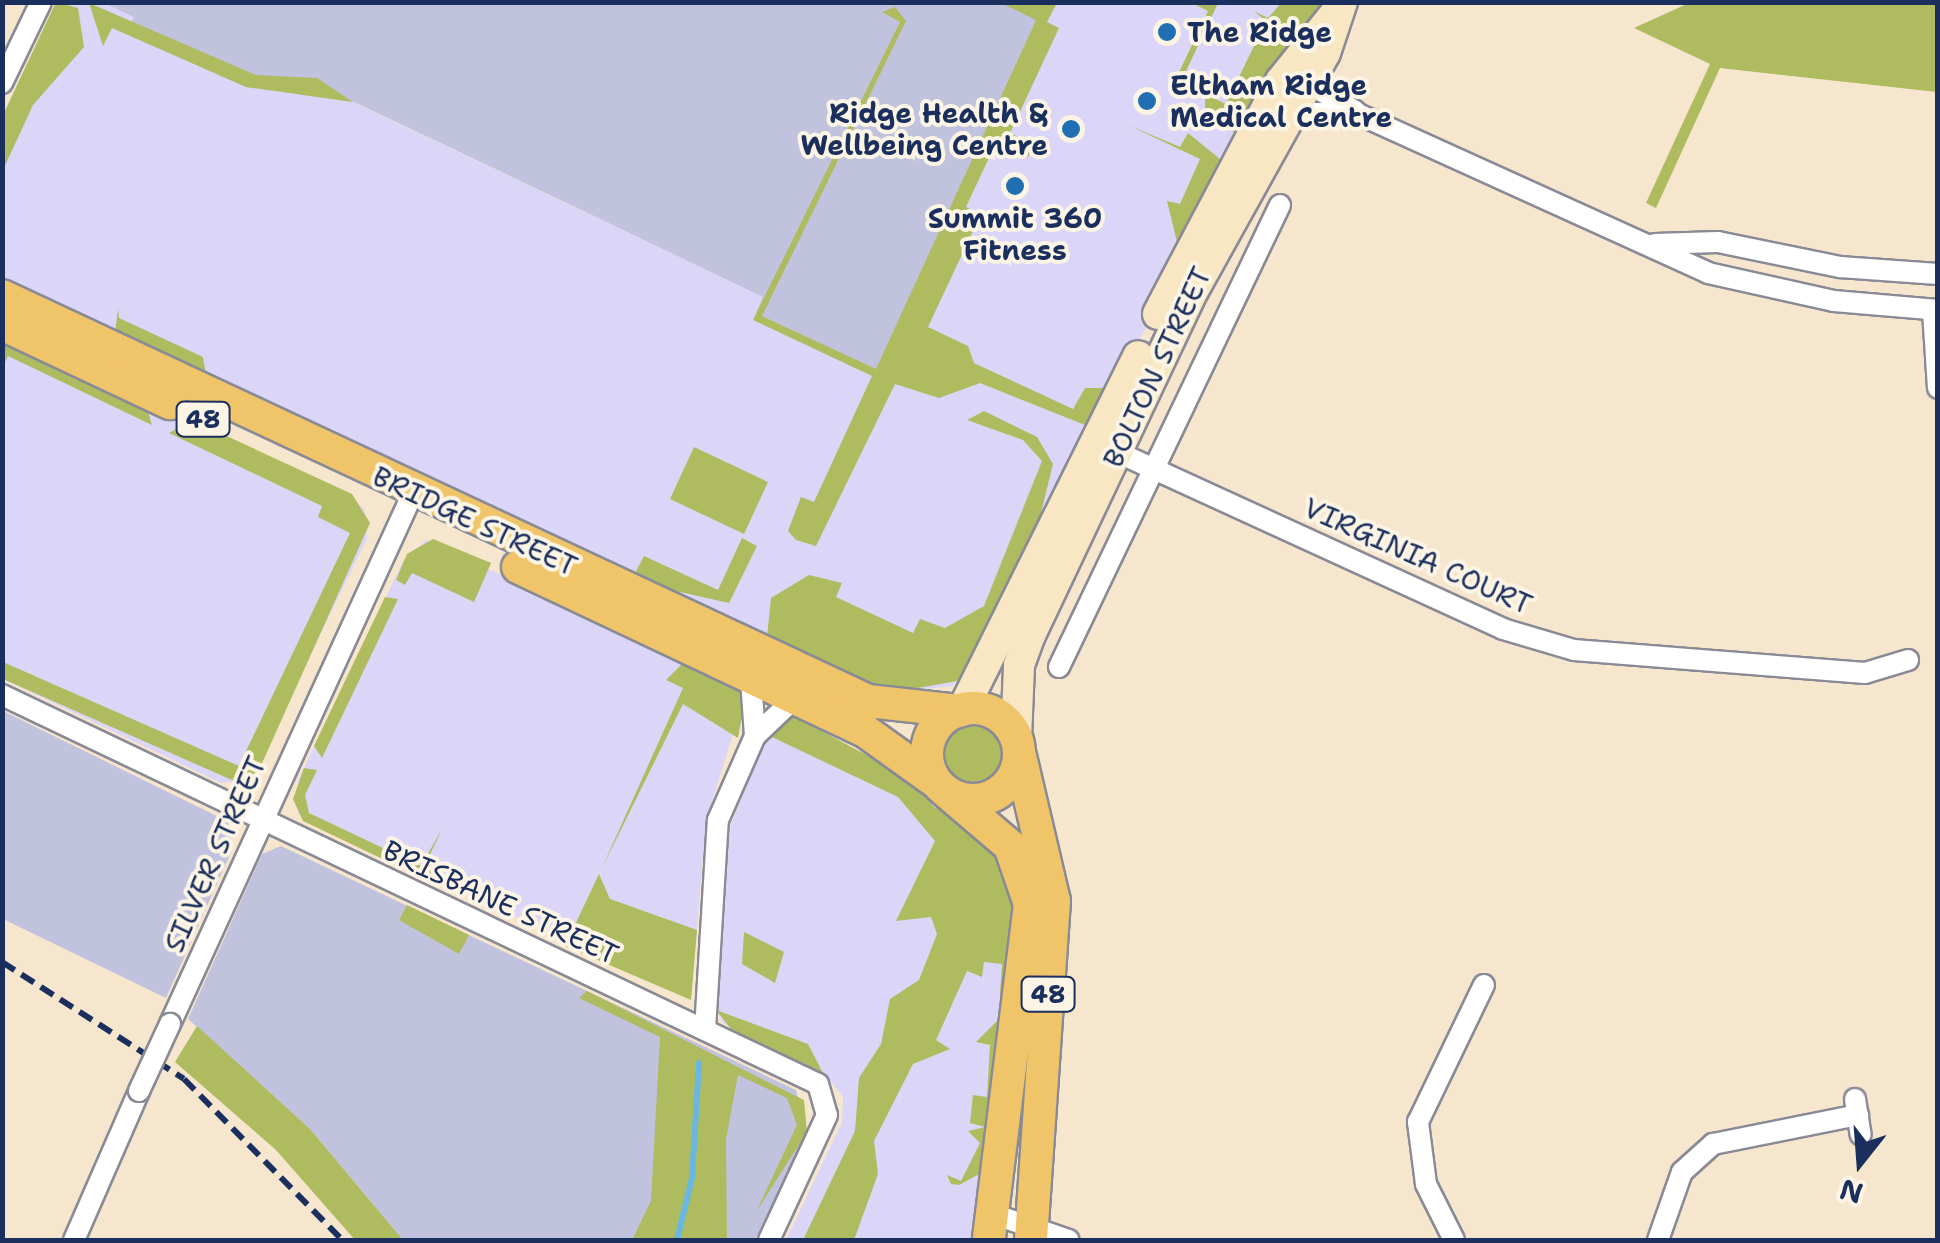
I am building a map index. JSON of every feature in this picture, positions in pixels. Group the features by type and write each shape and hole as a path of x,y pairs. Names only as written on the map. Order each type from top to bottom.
{"main road":[{"name":"BOLTON STREET","path":"1017,745 1023,651 1107,447 1296,81 1340,7"},
{"name":"BOLTON STREET","path":"960,711 1291,113 1296,81"},
{"name":"BRIDGE STREET","path":"2,296 750,679 886,742 942,787"},
{"name":"BRIDGE STREET","path":"2,324 868,701 960,711"},
{"name":"48","path":"960,711 996,715 1017,745 1054,900 1031,1230"},
{"path":"960,711 930,738 942,787 996,794 1017,745"},
{"name":"48","path":"942,787 1010,846 1030,904 990,1227"}],"street":[{"path":"2,83 40,2"},
{"path":"1296,81 1356,112 1653,244 1708,273 1935,310 1938,388"},
{"path":"1291,113 1356,112"},
{"name":"BOLTON STREET","path":"1060,667 1280,205"},
{"path":"1653,244 1718,242 1840,267 1938,274"},
{"name":"VIRGINIA COURT","path":"1107,447 1503,629 1574,650 1866,674 1908,660"},
{"name":"SILVER STREET","path":"74,1240 260,818 408,503"},
{"path":"750,679 756,736"},
{"name":"BRISBANE STREET","path":"2,695 705,1030 829,1098 769,1240"},
{"path":"705,1030 718,820 756,736 794,700"},
{"path":"1454,1240 1426,1184 1418,1122 1484,985"},
{"path":"1658,1240 1672,1189 1704,1150 1858,1116"},
{"path":"990,1227 1031,1230 1069,1240"}],"shaded area":[{"path":"56,3 104,3 353,102 764,297 757,314 893,332 1038,3 1321,3 953,686 889,693 3,289 3,115"},
{"path":"104,3 1043,5 876,370 756,313 763,297 573,206 354,102 246,87 127,31 134,17"},
{"path":"2,333 364,508 367,539 249,780 221,783 3,679"},
{"path":"426,540 747,689 706,821 691,1000 298,814 298,780 403,561"},
{"path":"3,711 229,822 232,850 166,998 3,919"},
{"path":"792,715 911,779 1015,880 977,1240 786,1240 842,1122 843,1097 827,1077 723,1023 716,1010 725,839 770,728"},
{"path":"281,846 796,1090 807,1132 755,1240 403,1240 310,1129 188,1019 262,854"}],"green space":[{"path":"56,2 78,8 84,47 33,105 3,170 3,115"},
{"path":"89,3 256,75 317,78 353,102 246,87 112,28 103,46"},
{"path":"1001,3 1057,3 1047,22 1059,28 1010,133 1034,144 1028,157 996,143 966,207 981,214 928,327 968,346 974,363 1073,409 1085,388 1107,388 1085,425 980,383 939,398 895,384 816,546 796,540 788,531 801,497 814,502 872,376 753,320 900,22 882,12 895,7 906,21 762,316 876,369 1036,20"},
{"path":"1192,3 1218,3 1181,82 1226,104 1266,21 1254,11 1268,18 1281,3 1321,3 1233,132 1205,120 1205,98 1174,83 1208,11"},
{"path":"1689,3 1937,3 1937,92 1720,68 1656,208 1646,203 1710,64 1634,28"},
{"path":"1128,125 1180,147 1188,133 1220,159 1178,246 1167,201 1180,204 1200,159"},
{"path":"118,309 119,318 203,357 206,375 114,341"},
{"path":"3,332 146,405 152,425 8,356 3,366"},
{"path":"984,411 1037,437 1053,464 1022,590 963,680 889,693 767,637 771,598 809,575 842,583 836,597 913,633 920,619 945,628 984,606 1042,461 1023,440 967,420"},
{"path":"192,420 352,494 370,523 259,770 241,784 3,679 3,662 239,766 350,533 318,517 322,506 169,433"},
{"path":"694,447 768,482 744,534 670,499"},
{"path":"742,538 757,546 729,603 631,581 644,556 718,590"},
{"path":"433,539 491,563 474,602 412,573 405,585 396,580 407,554"},
{"path":"385,597 398,599 322,758 314,746"},
{"path":"689,657 747,689 738,738 683,704 601,870 683,688 666,680"},
{"path":"788,713 911,779 934,807 980,831 1015,880 1011,985 1000,994 1002,964 984,962 982,977 967,971 936,1040 950,1049 913,1064 874,1141 878,1174 854,1240 803,1240 855,1131 859,1078 881,1044 890,999 919,980 937,934 931,917 896,921 935,841 898,797 772,737 760,749"},
{"path":"973,726 994,734 1002,755 994,776 973,784 952,776 944,755 952,734"},
{"path":"304,768 317,770 305,795 309,813 421,866 442,829 427,861 445,870 441,877 435,884 303,821 293,799"},
{"path":"599,874 610,899 697,930 691,1000 565,946"},
{"path":"407,905 469,935 459,954 399,920"},
{"path":"744,932 784,952 775,983 742,964"},
{"path":"587,991 804,1100 807,1132 756,1212 797,1125 787,1098 738,1075 726,1139 727,1240 632,1240 651,1201 660,1037 579,998"},
{"path":"716,1010 808,1044 823,1073 731,1029"},
{"path":"1002,1016 983,1172 959,1185 951,1184 947,1175 961,1181 980,1143 968,1131 985,1127 970,1123 973,1095 987,1097 990,1045 976,1042"},
{"path":"197,1026 310,1129 403,1240 355,1240 276,1150 175,1062"}],"waterway":[{"path":"677,1240 692,1178 699,1063"}],"railway":[{"path":"2,962 184,1079 342,1240"}],"place":[{"name":"The Ridge","path":"1167,32"},
{"name":"Eltham Ridge Medical Centre","path":"1147,101"},
{"name":"Ridge Health & Wellbeing Centre","path":"1071,129"},
{"name":"Summit 360 Fitness","path":"1015,186"}]}
